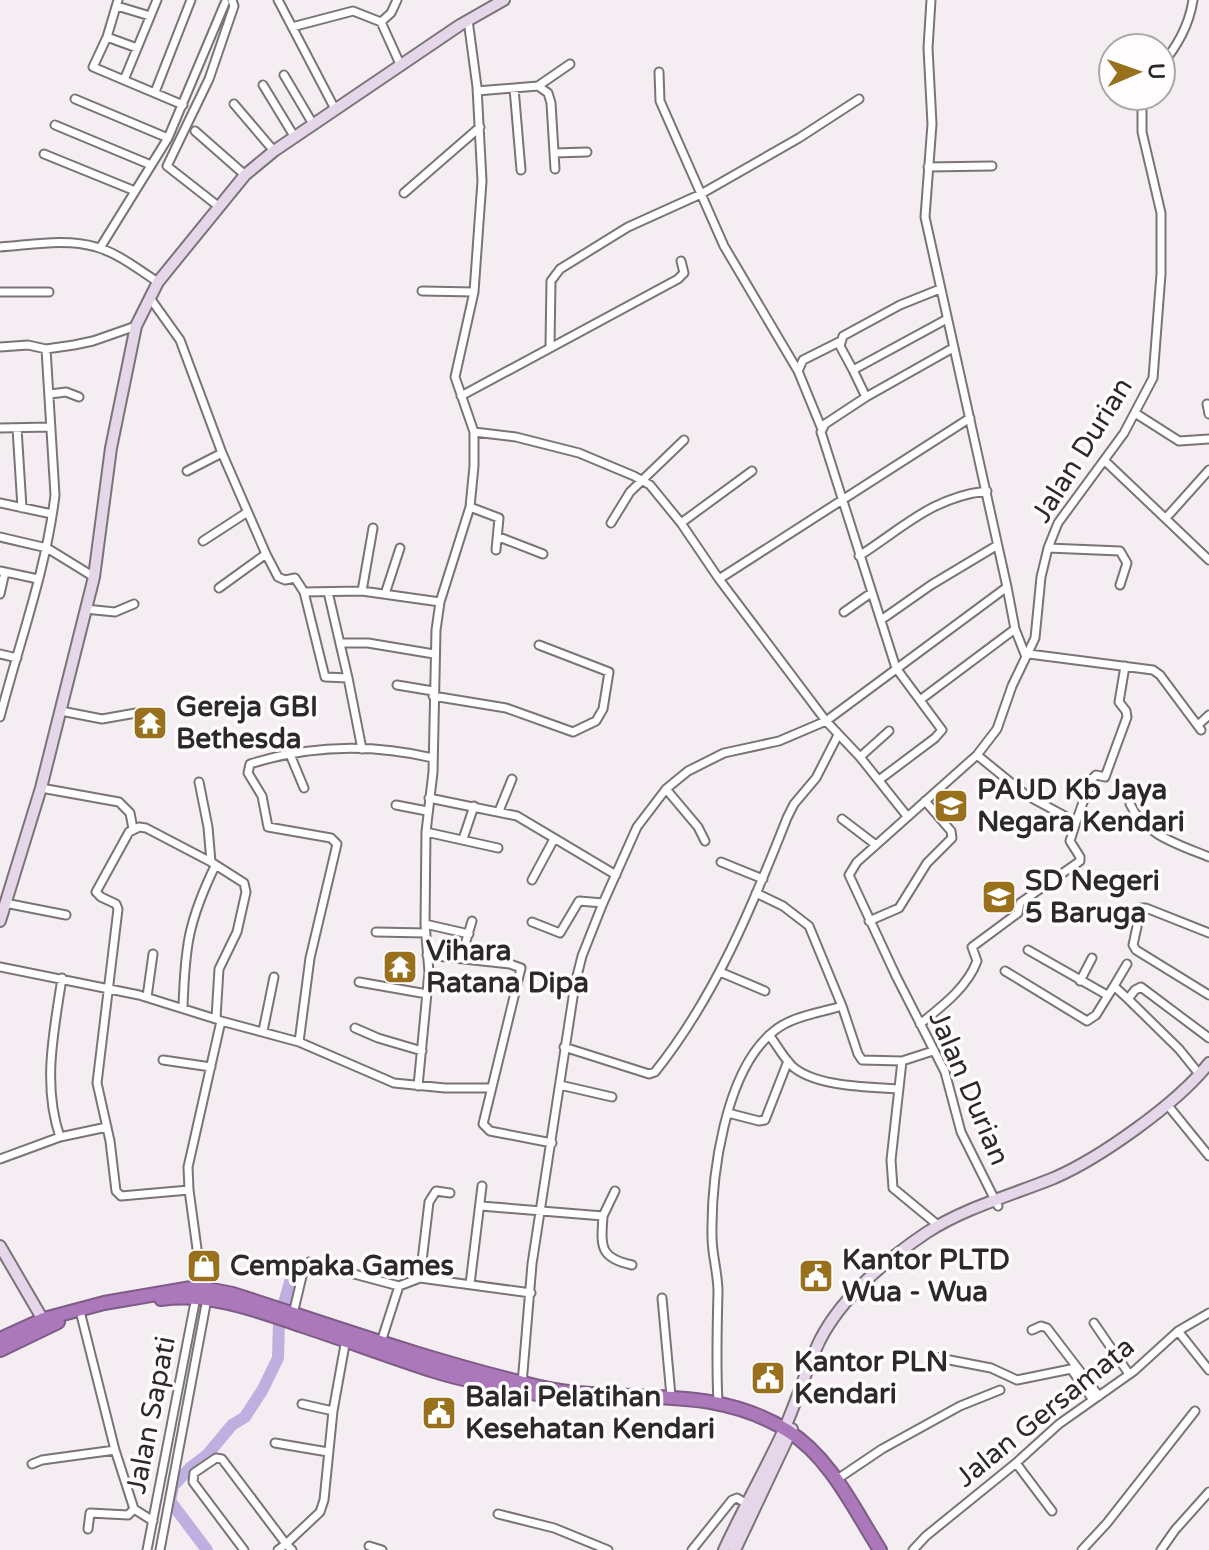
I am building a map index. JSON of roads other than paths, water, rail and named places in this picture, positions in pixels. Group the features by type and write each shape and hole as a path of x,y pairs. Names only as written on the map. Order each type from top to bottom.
{"highway":[{"path":"0,1350 45,1323 202,1290"},
{"path":"0,1339 104,1303 202,1290 221,1300 282,1314 348,1335 435,1371 480,1384 671,1396 718,1402 745,1409 786,1434 820,1469 872,1550"},
{"path":"348,1335 584,1401 705,1406 742,1414 805,1443 836,1480 880,1550"}],"main road":[{"path":"1,917 41,788 94,577 111,448 136,326 158,282 245,175 274,151 400,64 504,0"},
{"path":"735,1550 786,1434 828,1327 867,1281 890,1260 939,1226 1075,1172 1170,1108 1209,1063"},
{"path":"818,1351 842,1315 895,1262 936,1231 1087,1161 1167,1106 1204,1072"},
{"path":"0,1246 45,1323"},
{"path":"724,1550 786,1434"}],"street":[{"path":"124,80 157,0"},
{"path":"155,92 191,0"},
{"path":"278,0 335,109"},
{"path":"353,11 354,0"},
{"path":"381,22 391,13 397,0"},
{"path":"931,0 928,48 932,124 925,217 1015,629 1027,655 1153,670 1200,728 1209,715"},
{"path":"100,248 168,138 228,2 234,6 209,79 167,166 218,206"},
{"path":"150,16 118,3 93,67 183,105"},
{"path":"1177,45 1192,4"},
{"path":"292,27 353,11 381,22 400,64"},
{"path":"418,1086 427,994 426,832 433,758 434,654 440,602 470,507 474,466 474,432 456,383 456,369 474,292 482,181 477,91 468,20"},
{"path":"107,37 137,48"},
{"path":"477,91 538,86 570,64"},
{"path":"659,72 660,101 724,246 798,371 821,427 896,668 939,724 942,733 879,780"},
{"path":"284,75 313,124"},
{"path":"263,85 294,136"},
{"path":"538,86 548,93 551,103 555,169"},
{"path":"514,88 521,170"},
{"path":"75,99 168,138"},
{"path":"550,346 551,281 555,273 628,227 701,194 799,138 859,99"},
{"path":"234,104 274,151"},
{"name":"Jalan Durian","path":"996,1204 961,1132 948,1079 849,875 857,862 977,755 1000,724 1037,627 1041,577 1048,548 1063,513 1105,461 1152,380 1156,364 1161,274 1161,213 1142,132 1142,112"},
{"path":"55,125 151,165"},
{"path":"404,193 480,127"},
{"path":"195,131 245,175"},
{"path":"554,153 587,152"},
{"path":"44,154 135,191"},
{"path":"928,167 992,166"},
{"path":"0,247 56,243 100,248 158,282"},
{"path":"461,396 683,276 681,261"},
{"path":"798,371 803,360 839,342 843,336 900,305 940,289"},
{"path":"422,291 474,292"},
{"path":"0,292 49,292"},
{"path":"150,298 180,340 246,513 278,577 285,580 295,578 304,592 325,677 348,678"},
{"path":"853,370 947,319"},
{"path":"0,347 28,345 46,349 93,341 136,326"},
{"path":"839,342 866,397"},
{"path":"821,427 866,397 953,348"},
{"path":"0,717 3,697 47,548 55,495 46,349"},
{"path":"50,394 66,392 79,397"},
{"path":"1207,404 1209,414"},
{"path":"1135,413 1179,441 1209,439"},
{"path":"719,579 970,418"},
{"path":"0,428 51,427"},
{"path":"17,428 22,508"},
{"path":"474,432 548,444 579,453 644,480 681,523 719,579 826,721 860,757 907,816"},
{"path":"611,523 625,499 684,440"},
{"path":"187,471 222,453"},
{"path":"1105,461 1209,560"},
{"path":"1166,518 1209,470"},
{"path":"681,523 752,471"},
{"path":"859,556 937,503 959,495 987,491"},
{"path":"0,501 52,514"},
{"path":"470,507 496,515 500,521 496,550"},
{"path":"203,541 246,513"},
{"path":"362,591 373,528"},
{"path":"0,537 47,548 94,577"},
{"path":"499,537 543,554"},
{"path":"881,620 996,546"},
{"path":"1202,553 1209,546"},
{"path":"385,594 400,548"},
{"path":"1048,548 1120,551 1127,563 1120,585"},
{"path":"219,588 266,554"},
{"path":"0,594 3,572 38,579"},
{"path":"522,1386 539,1210 578,970 603,903 637,827 666,789 688,771 724,753 799,735 826,721 1007,587"},
{"path":"304,592 362,591 440,602"},
{"path":"328,592 362,749"},
{"path":"844,612 871,593"},
{"path":"85,609 115,612 134,604"},
{"path":"920,700 1015,629"},
{"path":"340,643 368,643 434,654"},
{"path":"397,685 495,705 571,732 596,721 603,709 609,672 539,645"},
{"path":"0,654 17,658"},
{"path":"920,1024 968,978 977,960 972,947 1018,913 1020,903 1079,863 1080,857 1070,841 1091,780 1096,775 1105,777 1127,717 1119,702 1125,666"},
{"path":"61,711 102,719 136,713"},
{"path":"860,757 889,731"},
{"path":"564,1047 653,1073 690,1024 720,972 794,804 816,778 838,735"},
{"path":"299,1042 310,958 337,844 331,838 266,825 264,803 248,773 249,766 289,752 392,750 433,758"},
{"path":"289,752 304,788"},
{"path":"977,755 1026,795 1076,822"},
{"path":"499,811 512,779"},
{"path":"183,1007 186,944 213,864 199,782"},
{"path":"41,788 119,802 130,813 133,829"},
{"path":"666,789 698,827 705,841"},
{"path":"429,798 517,816 616,875"},
{"path":"869,921 899,908 927,863 952,838 951,831 925,801"},
{"path":"1130,804 1137,816 1152,830 1171,842 1209,857"},
{"path":"396,805 427,811"},
{"path":"463,839 474,806"},
{"path":"842,819 876,845"},
{"path":"189,1190 117,1195 97,1083 118,909 116,904 96,892 133,829 146,828 213,864 244,883 246,892 237,932 219,969 218,1019 211,1067 189,1159 189,1190 202,1290"},
{"path":"426,832 498,848"},
{"path":"532,880 554,839"},
{"path":"721,862 763,879"},
{"path":"756,893 783,906 809,926 862,1060 902,1061 933,1051"},
{"path":"532,922 558,933 565,927 579,901 603,903"},
{"path":"5,903 66,915"},
{"path":"1209,933 1141,908 1133,945 1136,950 1209,995"},
{"path":"461,958 472,921"},
{"path":"376,932 425,929 469,934"},
{"path":"1028,950 1107,995"},
{"path":"147,997 153,954"},
{"path":"427,955 518,965 522,969 483,1124 486,1130 552,1143"},
{"path":"1080,981 1092,958"},
{"path":"1005,971 1087,1021 1096,1015 1127,964"},
{"path":"0,967 108,988 183,1007 299,1042 394,1083 491,1088"},
{"path":"720,972 765,991"},
{"path":"263,1031 274,977"},
{"path":"60,1137 51,1102 50,1077 62,978"},
{"path":"359,982 427,994"},
{"path":"1114,986 1204,1072"},
{"path":"1128,999 1141,987 1209,1038"},
{"path":"718,1402 715,1337 718,1289 712,1233 715,1164 728,1113 748,1064 769,1035 783,1024 842,1006"},
{"path":"355,1028 422,1051"},
{"path":"769,1035 788,1061 804,1073 836,1083 899,1089"},
{"path":"163,1060 211,1067"},
{"path":"728,1113 765,1120 788,1061"},
{"path":"902,1061 891,1160 893,1190 939,1226"},
{"path":"560,1085 612,1097"},
{"path":"1170,1108 1209,1156"},
{"path":"0,1159 60,1137 107,1127"},
{"path":"470,1284 482,1186"},
{"path":"420,1278 429,1202 436,1191 450,1193"},
{"path":"615,1191 603,1216 602,1237 610,1257 616,1262 632,1265"},
{"path":"481,1206 603,1216"},
{"path":"282,1314 309,1262 399,1286 420,1278 531,1293"},
{"path":"381,1342 399,1286"},
{"name":"Jalan Sapati","path":"147,1550 202,1290"},
{"name":"Jalan Sapati","path":"160,1550 202,1290"},
{"path":"662,1298 671,1396"},
{"name":"Jalan Gersamata","path":"913,1550 1055,1427 1129,1374 1178,1331 1209,1313"},
{"path":"81,1315 115,1450 134,1509 153,1521"},
{"path":"1094,1323 1129,1374"},
{"path":"1032,1330 1042,1326 1047,1328 1096,1398"},
{"path":"1178,1331 1209,1370"},
{"path":"278,1550 289,1547 320,1512 333,1411 348,1335"},
{"path":"934,1357 998,1370 1012,1379 1060,1373 1074,1367"},
{"path":"1087,1378 1117,1357"},
{"path":"1074,1367 1087,1378 1096,1398"},
{"path":"836,1480 882,1449 960,1406 1000,1390"},
{"path":"302,1404 333,1411"},
{"path":"1082,1550 1195,1411"},
{"path":"275,1443 328,1452"},
{"path":"32,1464 115,1450"},
{"path":"244,1550 193,1482 194,1473 216,1458 222,1459 289,1547"},
{"path":"1016,1463 1052,1511"},
{"path":"1161,1550 1209,1492"},
{"path":"692,1550 732,1500 737,1498 747,1504"},
{"path":"88,1529 90,1513 128,1515 134,1509"},
{"path":"498,1514 554,1528 608,1550"},
{"path":"369,1546 382,1550"}],"waterway":[{"path":"207,1550 170,1501 173,1486 207,1455 232,1425 245,1417 263,1389 278,1358 279,1321 295,1264"}],"place":[{"name":"Gereja GBI Bethesda","path":"150,723"},
{"name":"PAUD Kb Jaya Negara Kendari","path":"951,806"},
{"name":"SD Negeri 5 Baruga","path":"999,897"},
{"name":"Vihara Ratana Dipa","path":"400,967"},
{"name":"Cempaka Games","path":"204,1266"},
{"name":"Kantor PLTD Wua - Wua","path":"816,1276"},
{"name":"Kantor PLN Kendari","path":"768,1378"},
{"name":"Balai Pelatihan Kesehatan Kendari","path":"439,1413"}]}
